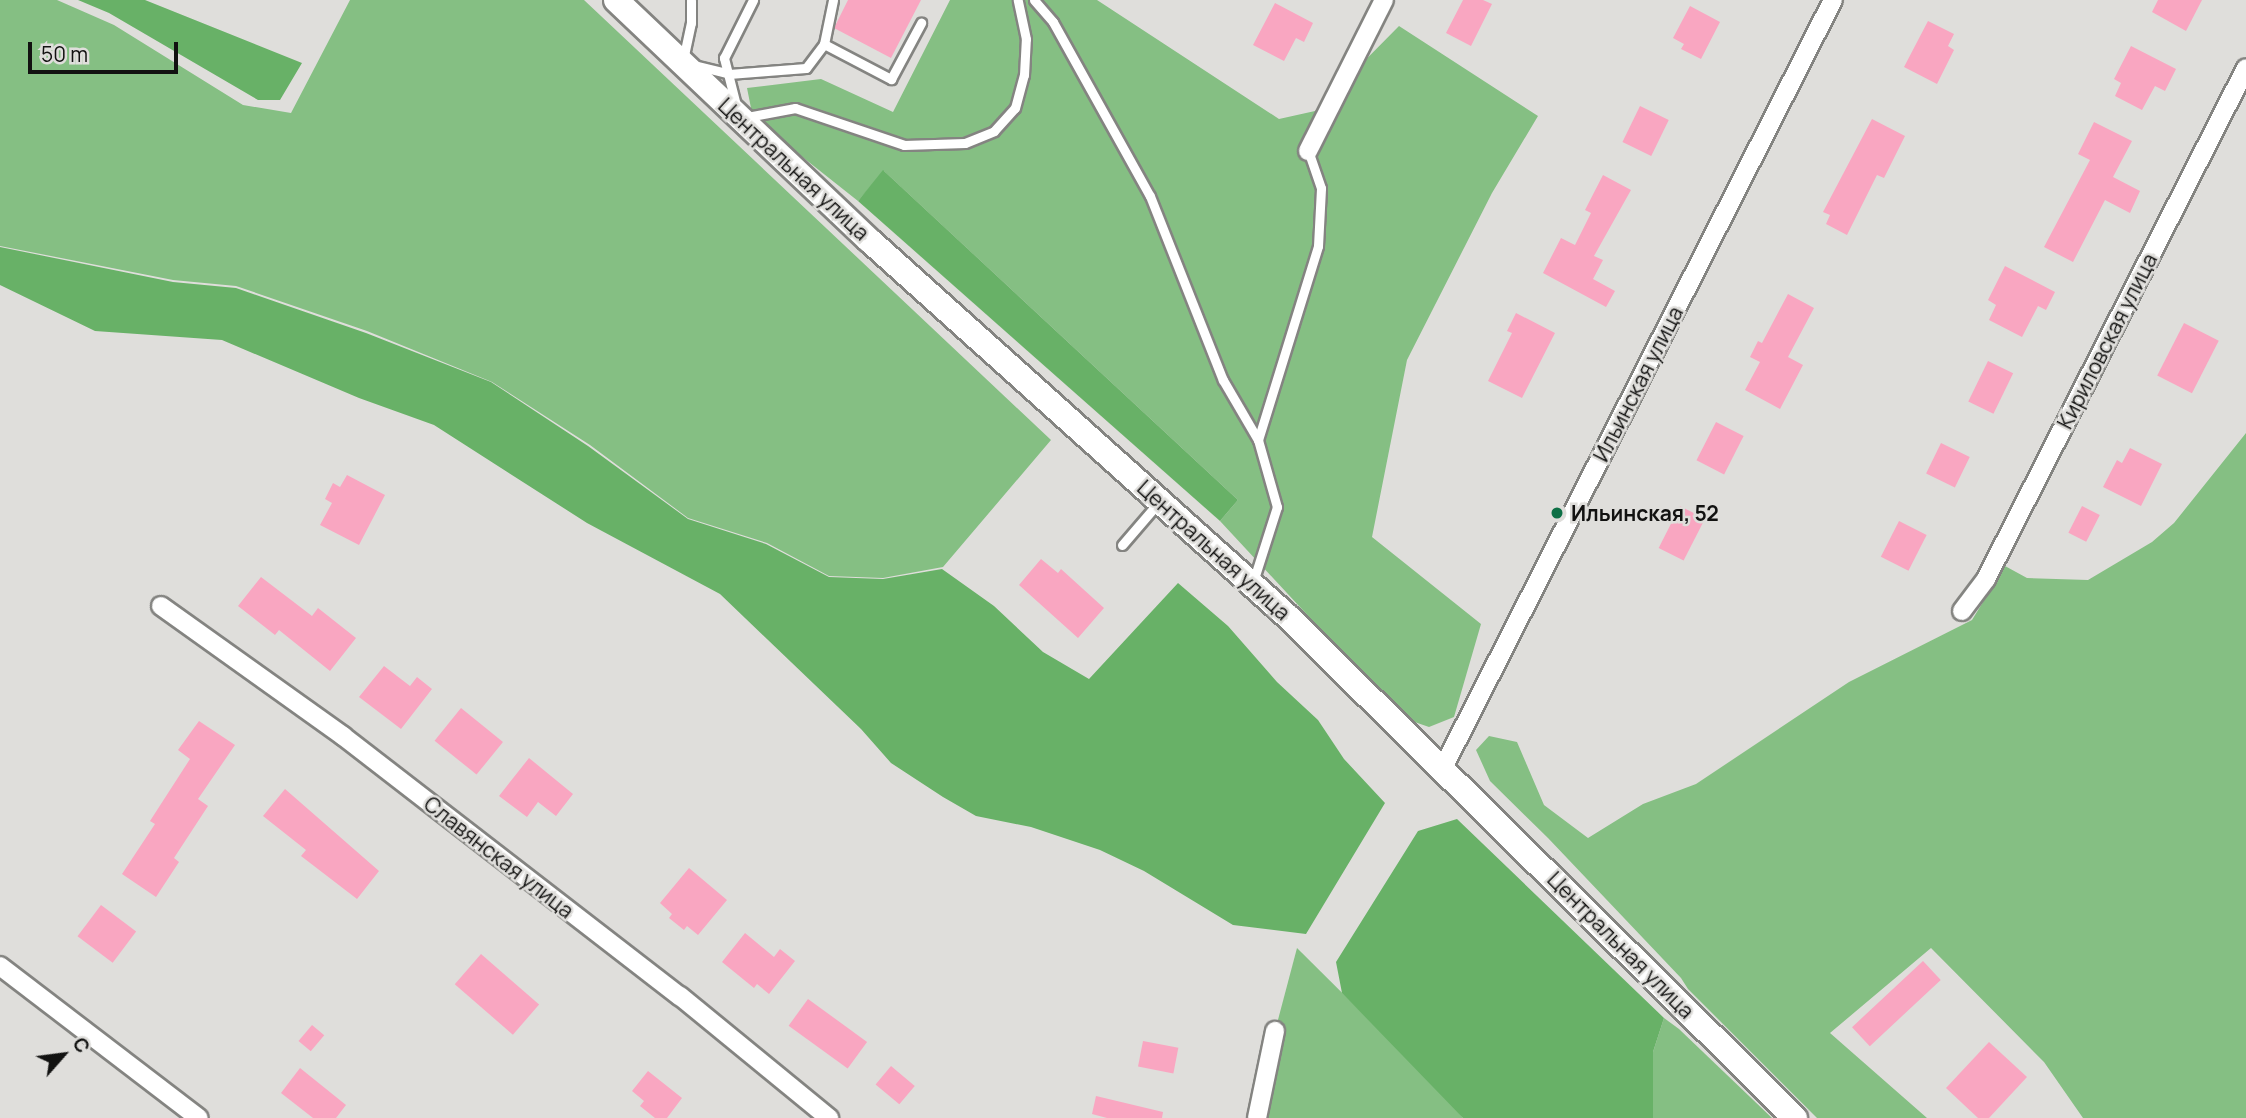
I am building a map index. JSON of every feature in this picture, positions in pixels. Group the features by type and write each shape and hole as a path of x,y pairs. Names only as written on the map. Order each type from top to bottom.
{"street":[{"name":"Центральная улица","path":"616,0 869,240 1252,584 1443,768 1795,1118"},
{"path":"1308,151 1384,0"},
{"name":"Ильинская улица","path":"1443,768 1833,0"},
{"name":"Кириловская улица","path":"1962,611 1986,579 2246,68"},
{"name":"Славянская улица","path":"161,606 343,736 680,996 829,1118"},
{"path":"0,966 199,1118"},
{"path":"1257,1118 1275,1031"}],"lane":[{"path":"691,0 691,23 682,62 729,74 806,68 824,44 833,0"},
{"path":"753,0 724,58 740,118 795,108 904,145 965,143 994,131 1015,108 1024,75 1026,39 1018,0"},
{"path":"1034,0 1053,22 1150,196 1223,380 1258,440 1277,507 1252,584"},
{"path":"824,44 891,79 921,23"},
{"path":"1258,440 1318,246 1321,188 1308,151"},
{"path":"1122,545 1160,501"}],"green space":[{"path":"0,0 57,0 114,25 243,105 291,113 350,0 584,0 1051,440 943,567 883,578 829,576 767,543 688,518 590,445 492,382 367,331 236,286 173,280 0,246"},
{"path":"78,0 145,0 302,63 280,100 258,100 109,13"},
{"path":"950,0 1097,0 1279,119 1315,111 1399,26 1538,116 1492,193 1407,360 1372,537 1481,624 1454,717 1429,727 1403,718 1220,521 1238,500 884,171 858,201 753,118 747,88 821,79 893,112"},
{"path":"883,170 1238,500 1220,521 858,201"},
{"path":"0,247 173,282 236,288 366,333 491,382 588,446 688,519 766,544 829,577 883,579 942,569 994,606 1043,652 1089,679 1178,583 1228,626 1277,682 1318,720 1344,759 1385,803 1306,934 1233,925 1144,871 1100,850 1031,827 976,816 943,797 891,763 861,729 720,594 587,523 434,425 359,398 222,340 95,331 0,285"},
{"path":"2246,433 2246,1118 2083,1118 2044,1062 1931,948 1830,1033 1927,1118 1817,1118 1688,989 1681,978 1548,838 1490,781 1476,750 1489,736 1517,742 1544,805 1588,838 1643,804 1696,784 1849,682 1972,620 2005,566 2027,578 2088,580 2152,542 2174,523"},
{"path":"1457,819 1664,1018 1653,1052 1653,1118 1463,1118 1342,993 1336,962 1418,831"},
{"path":"1297,948 1444,1094 1463,1118 1252,1118"},
{"path":"1664,1018 1679,1029 1772,1118 1653,1118 1653,1052"}],"building":[{"path":"848,0 921,0 891,58 834,28"},
{"path":"1463,0 1483,0 1492,4 1471,46 1446,33"},
{"path":"2158,0 2202,0 2186,31 2152,12"},
{"path":"1275,3 1313,23 1304,42 1296,38 1284,61 1253,45"},
{"path":"1690,6 1720,22 1701,59 1681,49 1684,44 1673,38"},
{"path":"1928,21 1954,34 1948,46 1954,50 1937,84 1904,67"},
{"path":"2131,46 2176,69 2165,91 2155,86 2142,110 2115,96 2121,83 2114,79"},
{"path":"1640,106 1669,120 1651,156 1622,142"},
{"path":"1872,119 1905,136 1884,178 1877,175 1847,235 1826,224 1830,215 1823,212"},
{"path":"2094,122 2132,141 2113,177 2140,191 2130,213 2105,200 2073,262 2044,247 2090,160 2078,154"},
{"path":"1603,175 1631,190 1594,256 1603,260 1593,279 1615,291 1606,307 1543,273 1561,238 1575,245 1591,213 1585,210"},
{"path":"2005,266 2055,292 2046,310 2038,306 2022,337 1989,320 1996,305 1988,300"},
{"path":"1788,294 1814,308 1788,357 1803,365 1780,409 1745,390 1760,362 1750,357 1758,341 1762,343"},
{"path":"1516,313 1555,333 1522,398 1488,381 1512,333 1507,331"},
{"path":"2184,323 2219,341 2192,393 2157,376"},
{"path":"1988,361 2013,373 1993,414 1968,401"},
{"path":"1716,422 1744,436 1724,474 1696,460"},
{"path":"1941,443 1970,457 1955,488 1926,474"},
{"path":"2130,448 2162,464 2141,506 2103,487 2117,460 2122,463"},
{"path":"347,475 385,495 359,545 320,525 332,503 325,499 333,483 340,487"},
{"path":"1680,506 1705,519 1684,561 1659,548"},
{"path":"2082,506 2100,515 2086,542 2068,533"},
{"path":"1899,521 1927,535 1908,571 1881,557"},
{"path":"1041,559 1058,573 1061,569 1104,608 1078,638 1019,585"},
{"path":"261,577 312,616 318,608 356,638 330,671 279,630 275,635 238,606"},
{"path":"384,666 410,686 417,677 432,689 401,729 359,697"},
{"path":"461,708 503,742 477,775 435,741"},
{"path":"199,721 235,745 198,799 208,806 174,858 179,862 156,897 122,874 155,824 150,821 190,759 178,750"},
{"path":"529,758 573,794 556,816 538,802 527,817 499,796"},
{"path":"285,789 379,871 357,899 301,856 306,850 263,816"},
{"path":"689,868 727,900 698,935 687,926 684,930 669,918 672,914 660,903"},
{"path":"101,905 136,931 113,963 78,936"},
{"path":"745,933 774,957 780,949 795,961 769,994 757,984 754,988 722,962"},
{"path":"481,954 539,1005 513,1035 455,984"},
{"path":"1923,961 1941,980 1870,1046 1852,1027"},
{"path":"808,999 867,1042 848,1069 789,1026"},
{"path":"312,1025 324,1035 311,1051 299,1041"},
{"path":"1143,1041 1178,1048 1173,1073 1138,1067"},
{"path":"1989,1042 2027,1077 1989,1118 1978,1118 1946,1088"},
{"path":"891,1066 915,1086 899,1104 876,1084"},
{"path":"300,1068 346,1105 336,1118 313,1118 281,1093"},
{"path":"648,1071 682,1098 667,1118 655,1118 640,1106 644,1101 632,1091"},
{"path":"1096,1096 1163,1112 1162,1118 1107,1118 1092,1114"}],"place":[{"name":"Ильинская, 52","path":"1557,513"}]}
